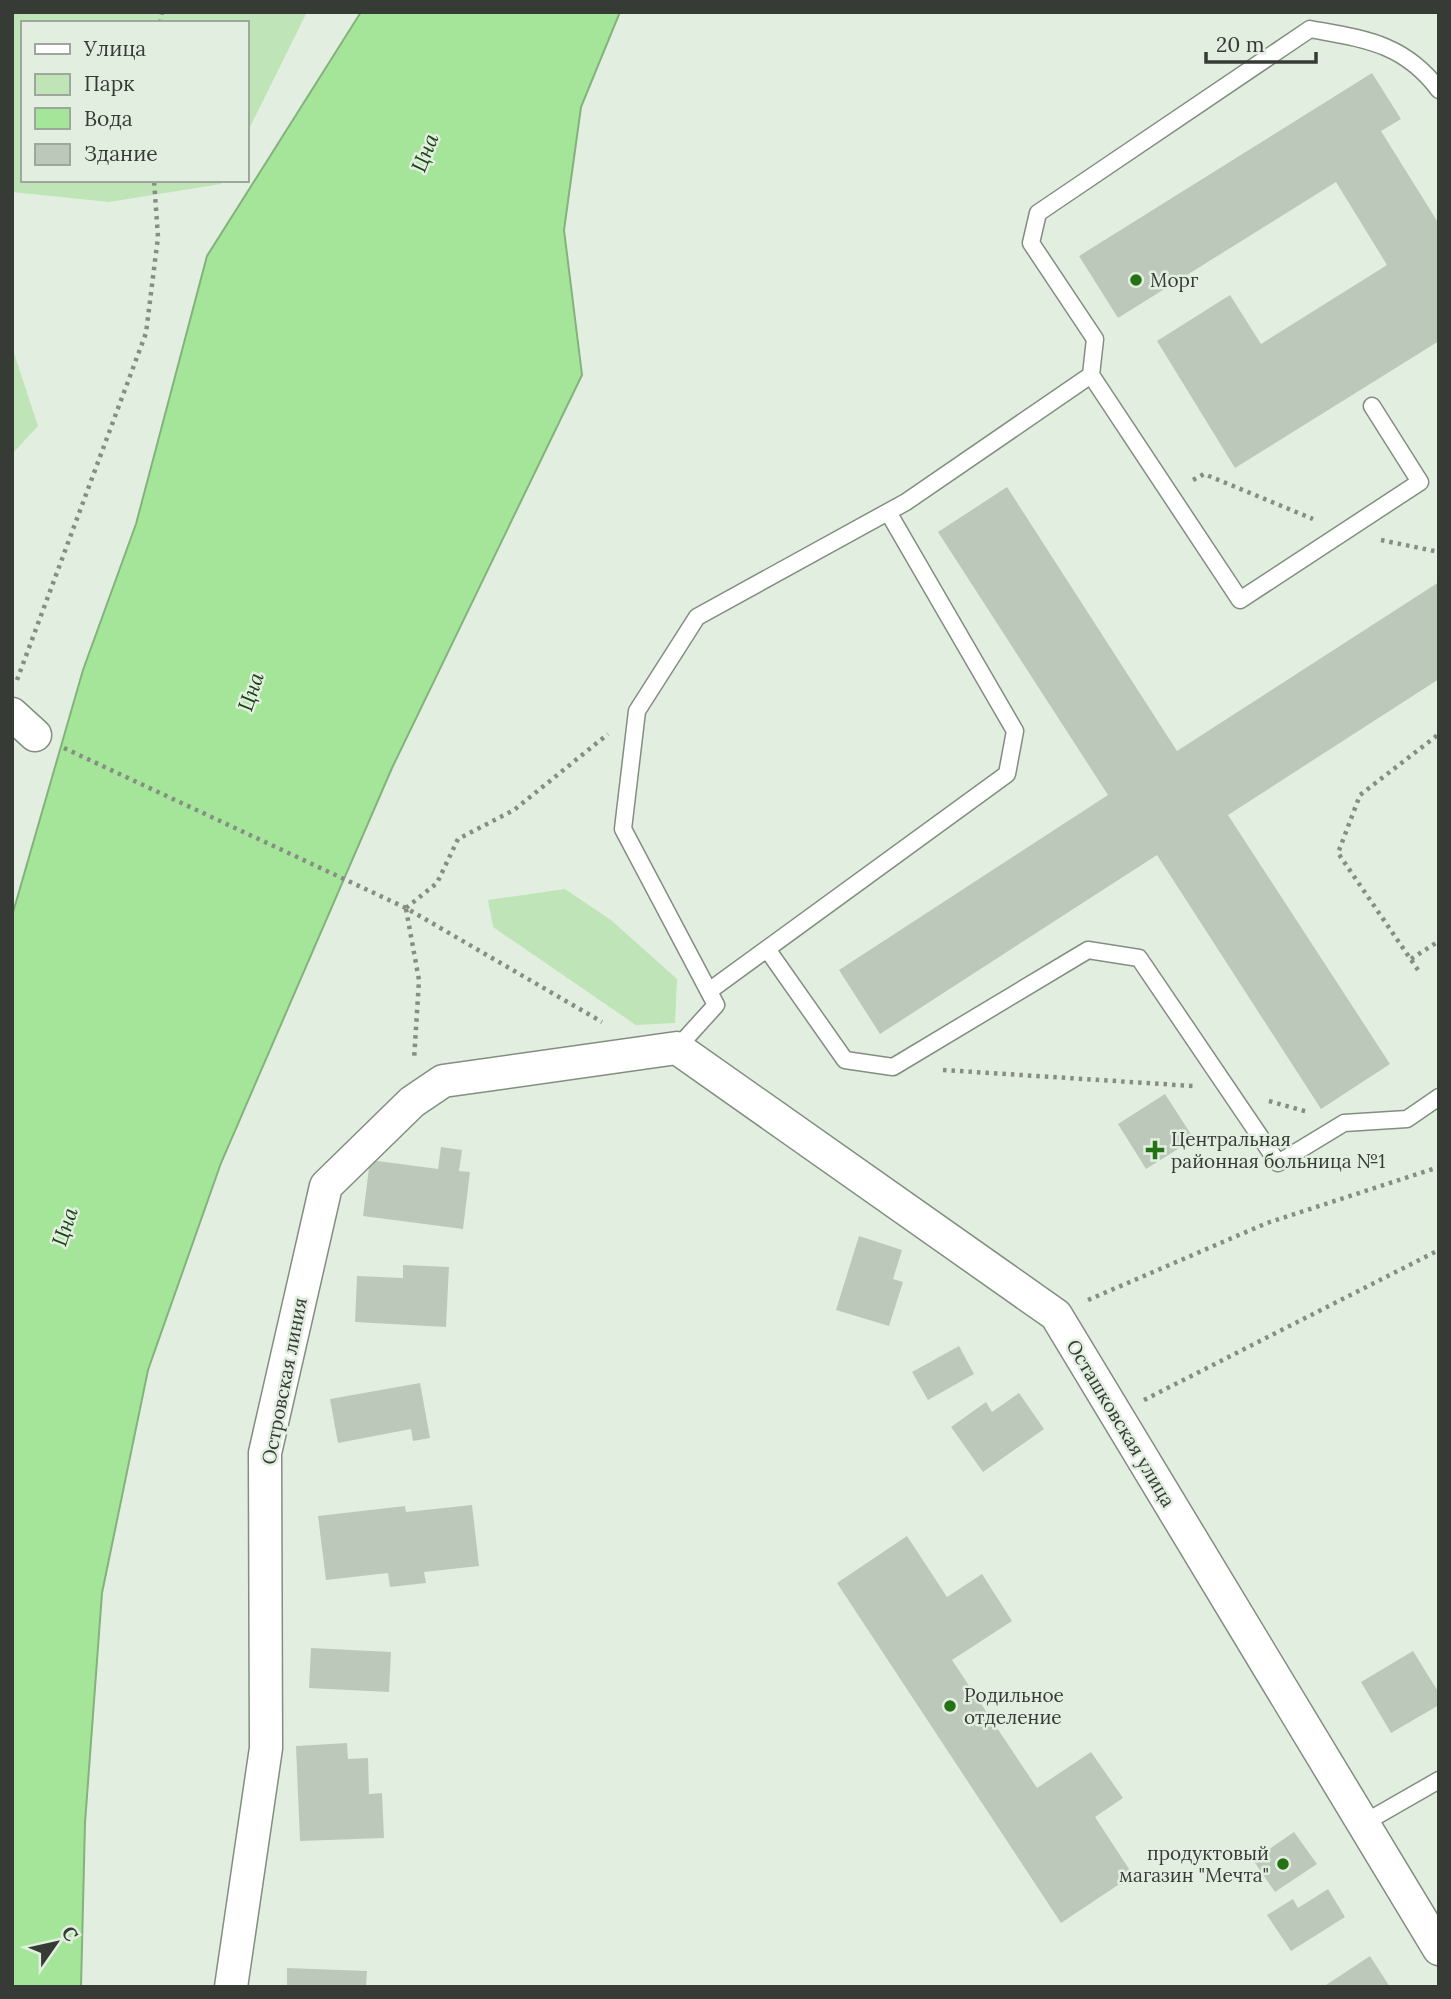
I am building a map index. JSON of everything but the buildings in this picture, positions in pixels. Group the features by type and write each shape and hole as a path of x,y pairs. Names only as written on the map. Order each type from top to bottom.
{"street":[{"name":"Островская линия","path":"231,1987 266,1748 265,1453 326,1186 412,1102 443,1081 664,1049"},
{"name":"Осташковская улица","path":"664,1049 1056,1315 1439,1949"}],"lane":[{"path":"1372,406 1420,482 1240,600 1091,375 1095,339 1031,243 1038,213 1310,29 1376,41 1423,68 1437,87"},
{"path":"664,1049 716,1005 623,829 637,711 697,617 888,512 1091,375"},
{"path":"709,991 1007,774 1015,731 888,512"},
{"path":"767,949 845,1060 893,1067 1088,950 1139,958 1278,1163 1343,1123 1407,1119 1439,1097"},
{"path":"1364,1823 1439,1780"}],"path":[{"path":"17,681 146,333 158,237 154,182"},
{"path":"1170,494 1204,474 1343,532 1439,552"},
{"path":"406,908 437,883 458,839 514,810 637,711"},
{"path":"24,725 406,908 605,1024"},
{"path":"1418,970 1338,853 1360,795 1439,734"},
{"path":"406,908 419,980 412,1102"},
{"path":"1411,959 1439,941"},
{"path":"893,1067 1228,1089 1343,1123"},
{"path":"1056,1315 1267,1223 1439,1167"},
{"path":"1116,1414 1439,1250"}],"green space":[{"path":"12,12 307,12 248,131 248,21 21,21 21,182 222,182 109,202 12,192"},
{"path":"12,347 38,426 12,454"},
{"path":"565,889 611,920 677,979 675,1023 636,1025 493,927 488,900"}],"water":[{"name":"Цна","path":"361,12 620,12 581,107 564,230 582,375 392,768 221,1163 148,1370 102,1593 85,1823 81,1987 12,1987 12,916 83,670 136,524 207,256"}],"place":[{"name":"Морг","path":"1136,280"},
{"name":"Центральная районная больница №1","path":"1155,1150"},
{"name":"Родильное отделение","path":"950,1706"},
{"name":"продуктовый магазин \"Мечта\"","path":"1283,1864"}]}
